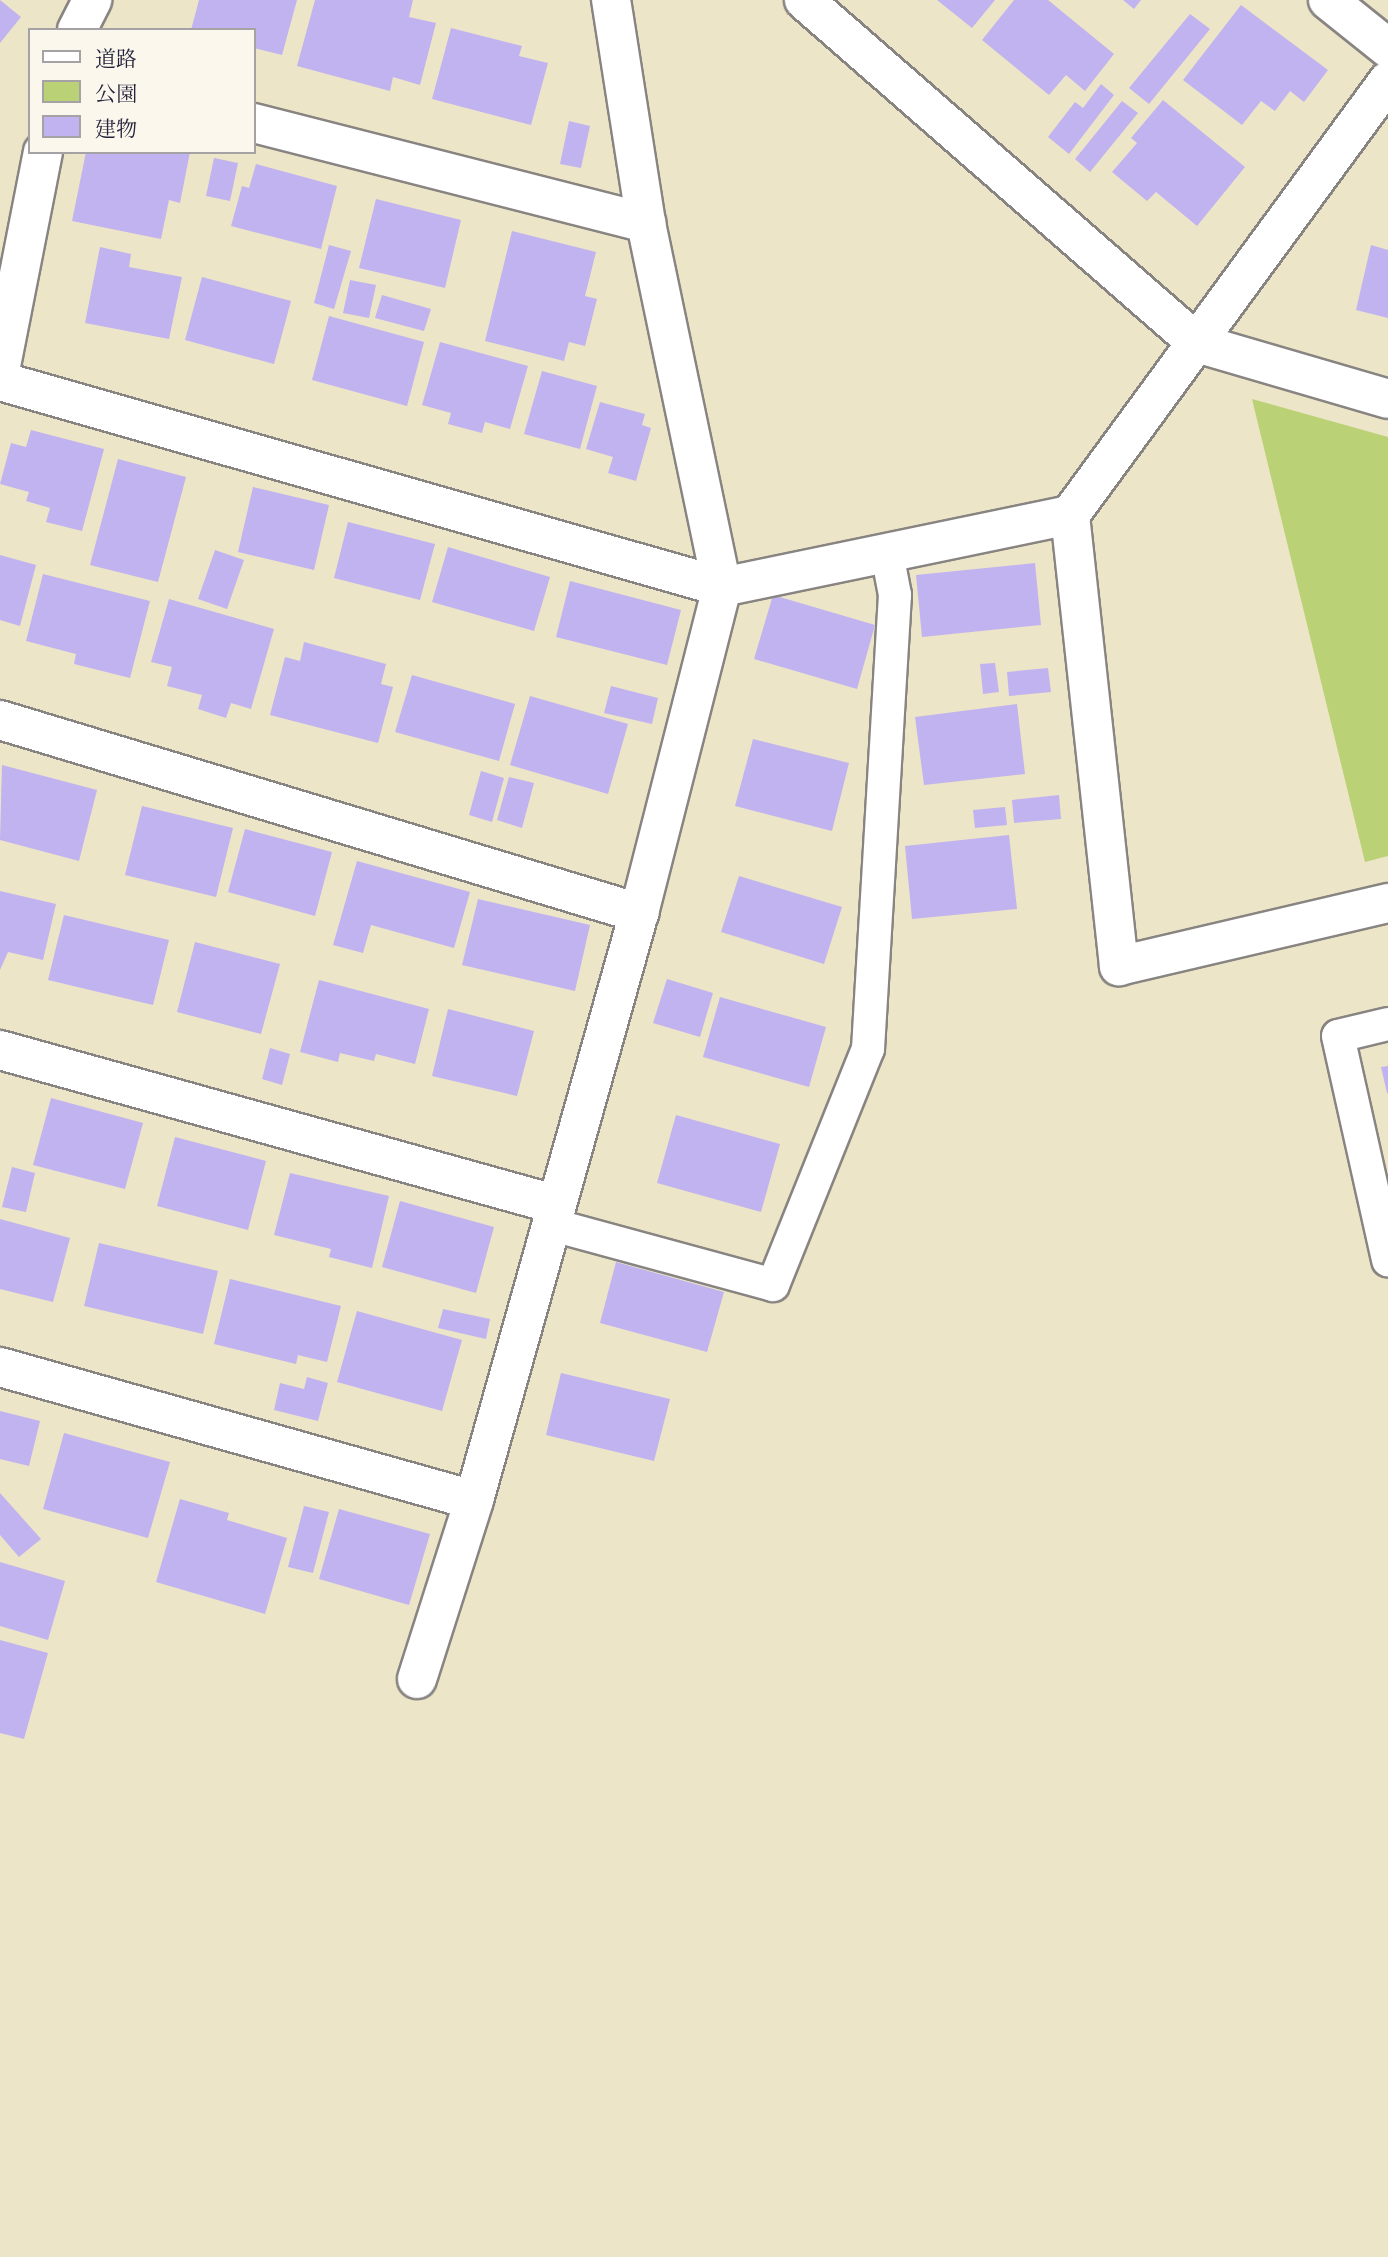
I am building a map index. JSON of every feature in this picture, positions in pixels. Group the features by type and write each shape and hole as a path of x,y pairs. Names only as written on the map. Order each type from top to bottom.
{"street":[{"path":"78,28 92,0"},
{"path":"416,1679 474,1500 552,1214 639,913 722,587 646,223 611,0"},
{"path":"804,0 1198,343 1388,399"},
{"path":"1328,0 1388,48"},
{"path":"0,381 722,587 1070,515 1388,81"},
{"path":"256,124 646,223"},
{"path":"0,371 43,154"},
{"path":"1070,515 1119,966 1388,903"},
{"path":"0,720 639,913"},
{"path":"0,1050 552,1214"},
{"path":"0,1367 474,1500"}],"lane":[{"path":"552,1214 773,1284 868,1049 895,595 887,552"},
{"path":"1388,1024 1338,1036 1388,1260"}],"green space":[{"path":"1252,399 1388,437 1388,856 1365,862"}],"building":[{"path":"0,0 21,17 0,43"},
{"path":"199,0 297,0 282,55 256,48 256,28 192,28"},
{"path":"315,0 413,0 409,17 436,23 420,85 393,77 390,91 297,66"},
{"path":"937,0 995,0 972,28"},
{"path":"1014,0 1048,0 1114,54 1085,91 1066,75 1049,95 982,40"},
{"path":"1123,0 1141,0 1134,9"},
{"path":"1241,5 1328,70 1304,102 1290,91 1275,111 1261,101 1242,125 1183,80"},
{"path":"1190,14 1210,29 1149,104 1129,88"},
{"path":"451,28 522,46 519,56 548,63 531,125 432,99"},
{"path":"1101,84 1114,95 1069,154 1048,137 1075,102 1083,108"},
{"path":"1163,100 1245,167 1197,226 1156,192 1147,201 1112,172 1137,143 1131,138"},
{"path":"1122,101 1138,113 1090,172 1075,159"},
{"path":"569,121 590,126 581,168 560,164"},
{"path":"86,154 190,154 180,203 169,200 161,239 72,221"},
{"path":"214,158 238,163 230,201 206,196"},
{"path":"256,164 337,186 321,249 231,226 242,186 249,188"},
{"path":"376,199 461,220 445,288 359,268"},
{"path":"512,231 596,252 585,296 597,299 585,346 569,342 564,361 485,341"},
{"path":"329,245 351,251 334,309 314,303"},
{"path":"1371,245 1388,250 1388,318 1356,310"},
{"path":"100,247 131,254 129,267 182,277 169,339 85,323"},
{"path":"202,277 291,301 274,364 185,340"},
{"path":"350,280 376,285 369,318 343,313"},
{"path":"382,295 431,309 424,331 375,318"},
{"path":"329,316 424,342 407,406 312,380"},
{"path":"440,342 528,366 510,429 485,422 482,433 448,424 451,413 422,405"},
{"path":"542,371 597,386 580,449 524,434"},
{"path":"600,402 645,414 642,425 651,428 636,481 608,473 613,457 586,449"},
{"path":"31,430 104,449 82,531 46,522 50,508 26,501 29,492 0,484 11,443 26,447"},
{"path":"118,459 186,477 158,582 90,565"},
{"path":"253,487 329,505 314,570 238,552"},
{"path":"348,522 435,544 420,600 334,578"},
{"path":"448,547 550,577 534,631 432,602"},
{"path":"215,550 244,560 227,609 198,599"},
{"path":"0,555 36,565 20,626 0,620"},
{"path":"1035,563 1041,625 922,637 916,575"},
{"path":"43,574 150,601 130,678 74,664 76,654 26,641"},
{"path":"570,581 681,610 667,665 556,637"},
{"path":"773,595 875,625 857,689 754,659"},
{"path":"169,599 274,629 251,709 231,703 226,718 198,709 202,695 167,686 172,667 151,662"},
{"path":"304,642 386,664 381,684 393,687 378,743 270,715 285,657 300,661"},
{"path":"995,663 999,692 983,694 980,664"},
{"path":"1048,668 1051,692 1009,696 1007,672"},
{"path":"412,675 515,704 499,761 395,732"},
{"path":"611,686 658,698 652,724 604,713"},
{"path":"530,696 628,724 608,794 510,765"},
{"path":"1017,704 1025,774 924,785 915,717"},
{"path":"753,739 849,763 832,831 735,806"},
{"path":"2,765 97,790 79,861 0,840"},
{"path":"481,771 504,778 492,822 469,815"},
{"path":"509,777 534,783 522,828 497,820"},
{"path":"1059,795 1061,819 1014,823 1012,800"},
{"path":"142,806 233,828 216,897 125,875"},
{"path":"1005,807 1007,825 975,828 973,810"},
{"path":"245,829 332,852 315,916 228,892"},
{"path":"1009,835 1017,909 912,919 905,846"},
{"path":"357,861 470,892 454,948 371,925 363,953 333,945"},
{"path":"739,876 842,907 824,964 721,932"},
{"path":"0,891 56,904 43,960 8,952 0,970"},
{"path":"478,899 590,925 575,991 462,965"},
{"path":"64,915 169,940 153,1005 48,980"},
{"path":"195,942 280,964 261,1034 177,1012"},
{"path":"667,979 713,993 700,1037 653,1023"},
{"path":"319,980 429,1009 415,1064 376,1054 374,1061 340,1053 338,1062 300,1052"},
{"path":"720,997 826,1027 809,1087 703,1057"},
{"path":"448,1009 534,1031 517,1096 432,1076"},
{"path":"270,1048 290,1054 282,1085 262,1079"},
{"path":"1388,1066 1388,1093 1387,1093 1381,1067"},
{"path":"51,1098 143,1123 125,1189 33,1165"},
{"path":"676,1115 780,1144 761,1212 657,1183"},
{"path":"175,1137 266,1161 248,1230 157,1206"},
{"path":"12,1167 35,1173 26,1212 2,1207"},
{"path":"290,1173 389,1196 372,1268 329,1257 331,1249 274,1235"},
{"path":"400,1201 494,1227 476,1293 382,1267"},
{"path":"0,1219 70,1238 53,1302 0,1289"},
{"path":"99,1243 218,1271 203,1334 84,1306"},
{"path":"616,1262 724,1292 707,1352 600,1323"},
{"path":"230,1279 341,1306 327,1362 298,1355 296,1364 214,1344"},
{"path":"443,1309 490,1319 486,1339 438,1328"},
{"path":"357,1311 462,1340 442,1411 337,1382"},
{"path":"561,1373 670,1399 654,1461 546,1435"},
{"path":"307,1377 328,1383 318,1421 274,1410 280,1383 304,1389"},
{"path":"0,1411 40,1421 29,1466 0,1459"},
{"path":"64,1433 170,1462 148,1538 43,1509"},
{"path":"0,1493 41,1539 19,1557 0,1535"},
{"path":"180,1499 229,1513 227,1520 287,1538 265,1614 156,1582"},
{"path":"304,1506 329,1512 313,1573 288,1567"},
{"path":"339,1509 430,1534 409,1605 319,1579"},
{"path":"0,1562 65,1581 48,1640 0,1626"},
{"path":"0,1640 48,1653 24,1739 0,1733"}]}
